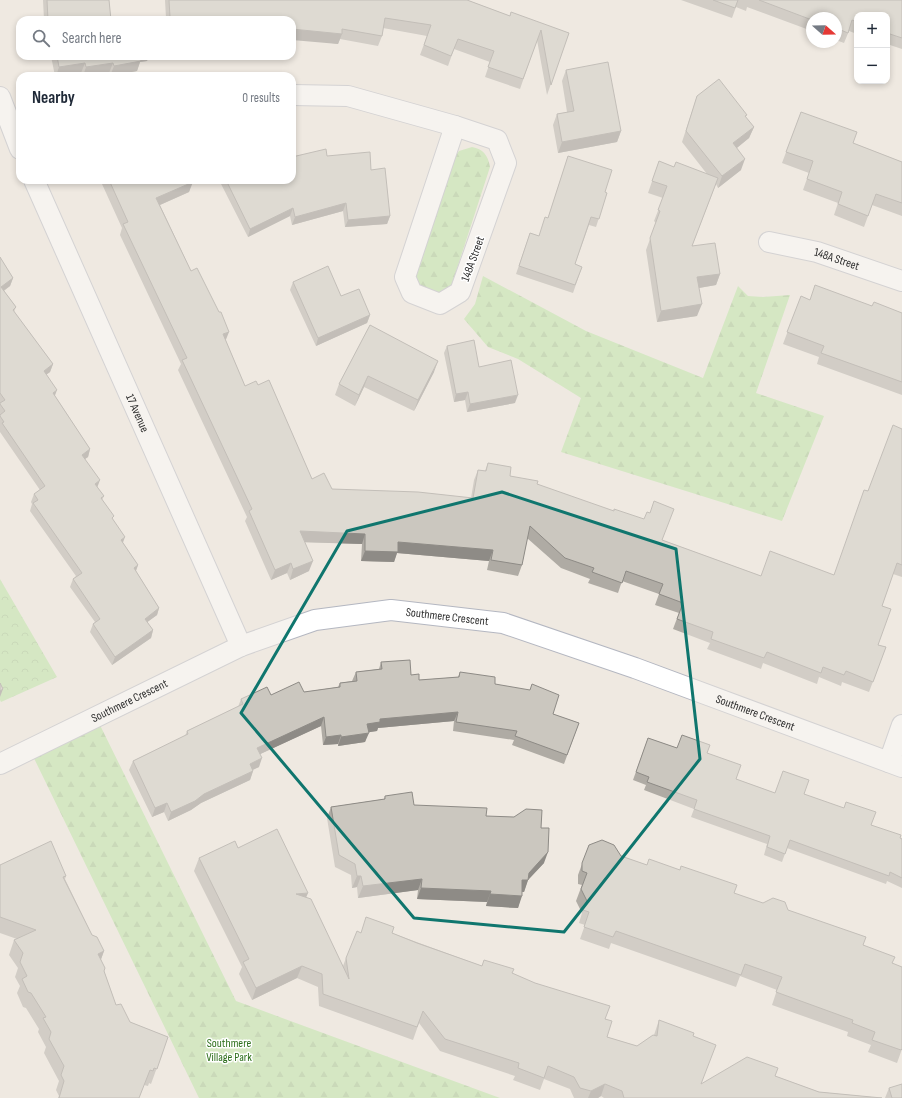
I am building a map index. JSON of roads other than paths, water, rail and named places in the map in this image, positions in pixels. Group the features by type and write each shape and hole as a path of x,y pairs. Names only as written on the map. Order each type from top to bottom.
{"street":[{"name":"148A Street","path":"296,95 348,96 455,126 497,140 506,163 460,292 440,304 412,293 405,277 455,126"},
{"path":"0,97 16,139"},
{"name":"17 Avenue","path":"36,184 242,646"},
{"name":"148A Street","path":"769,242 817,252 902,281"},
{"name":"Southmere Crescent","path":"0,764 242,646 316,620 391,610 503,623 636,668 895,764"},
{"path":"895,764 902,725"}],"park label":[{"name":"Southmere Village Park","path":"229,1050"}]}
